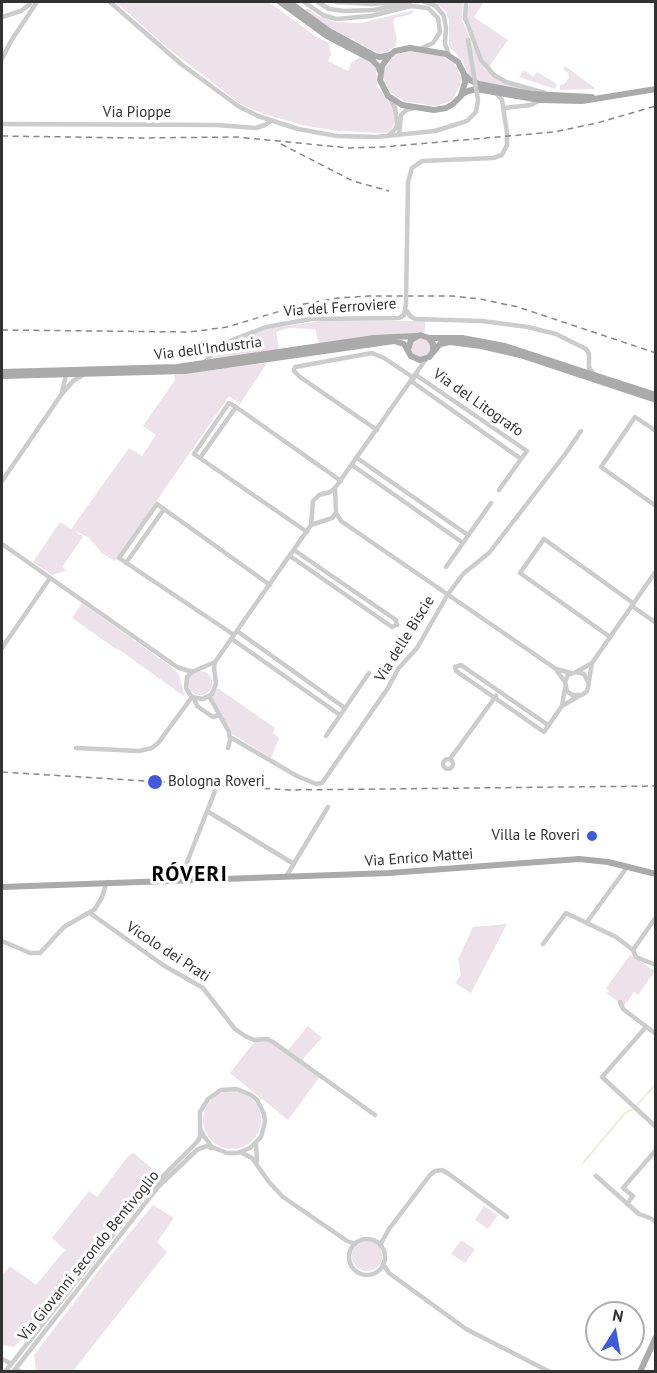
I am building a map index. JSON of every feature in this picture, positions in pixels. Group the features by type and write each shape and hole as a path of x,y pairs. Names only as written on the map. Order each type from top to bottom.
{"main road":[{"path":"280,2 327,36 371,59 378,66 382,85 390,98 402,105 434,110 446,108 471,89 540,100 582,101 656,89"},
{"path":"289,2 329,31 375,56 390,55 402,49 420,49 449,55 458,62 464,74 478,84 559,97 616,96"},
{"path":"381,73 390,55"},
{"path":"461,96 465,86 464,74"},
{"path":"429,357 433,348 429,339 423,335 416,336 409,343 408,350 414,358 420,360 429,357 438,346 447,342 494,348 656,400"},
{"name":"Via dell'Industria","path":"2,374 163,368 204,364 374,338 416,336"},
{"path":"429,339 452,337 494,344 656,395"},
{"name":"Via dell'Industria","path":"2,374 185,371 387,341 400,342 408,350"},
{"name":"Via Enrico Mattei","path":"2,887 389,873 543,860 587,859 628,866 656,874"},
{"path":"640,1371 656,1337"}],"street":[{"path":"2,59 38,2"},
{"path":"110,2 181,64 238,106 271,121 326,134 351,137 435,131 471,119 478,108 465,17 466,2"},
{"path":"304,2 323,15 336,19 371,16 411,6 428,8 437,16 440,30 433,43 420,49"},
{"path":"318,2 329,9 344,11 374,10 410,2"},
{"path":"336,2 373,4 404,2"},
{"path":"425,2 436,6 444,16 449,55"},
{"path":"28,15 27,9 31,3"},
{"path":"2,17 21,11 31,3"},
{"path":"465,17 481,60 494,75 506,81 559,97"},
{"path":"406,306 408,182 412,168 422,161 493,158 502,155 507,139 504,108 501,97 494,92"},
{"path":"390,98 395,108 399,127 412,134"},
{"path":"504,108 531,105 540,100"},
{"path":"399,135 400,120 404,111 410,108 421,108"},
{"name":"Via Pioppe","path":"2,124 217,125 256,128 271,121"},
{"path":"387,136 399,127"},
{"name":"Via del Ferroviere","path":"204,364 214,352 232,340 266,327 311,319 399,318 404,315 406,306"},
{"name":"Via del Ferroviere","path":"406,306 409,315 415,319 482,321 528,327 556,334 586,350 589,354 589,369 596,375"},
{"path":"377,430 300,377 294,371 295,367 372,353 415,376"},
{"path":"177,668 192,672 215,662 307,532 311,525 313,501 316,497 335,488 341,481 429,357"},
{"path":"414,358 417,363 415,376"},
{"path":"2,481 61,395 66,386 67,373"},
{"path":"66,386 84,374"},
{"path":"49,375 60,378 66,386"},
{"name":"Via del Litografo","path":"415,376 470,411 527,451 521,459 465,419 415,376"},
{"path":"307,532 194,454 229,403 341,481"},
{"path":"200,458 236,407"},
{"path":"465,419 470,411"},
{"path":"656,431 635,417 601,467 656,506"},
{"name":"Via delle Biscie","path":"230,737 297,776 316,784 322,783 388,688 398,669 417,648 448,594 464,573 489,554 581,431"},
{"path":"357,458 468,536"},
{"path":"499,490 521,459"},
{"path":"352,465 463,543"},
{"path":"332,518 337,509 335,488"},
{"path":"324,494 335,501"},
{"path":"446,567 491,503"},
{"path":"270,585 158,504 119,558 234,635 291,669 345,708"},
{"path":"126,563 164,509"},
{"path":"312,513 317,519 323,521"},
{"path":"336,513 341,520 556,669 584,674 589,681"},
{"path":"311,525 332,518 341,520"},
{"path":"609,637 520,573 544,539 656,623"},
{"path":"2,544 177,668 186,681"},
{"path":"290,556 392,627 397,625 396,620 294,550"},
{"path":"548,726 461,665 455,667 456,672 544,732 562,706 587,691 592,663 656,571"},
{"path":"2,648 50,578"},
{"path":"342,592 347,586"},
{"path":"234,635 285,677 340,715"},
{"path":"193,697 203,699 209,696 215,687 215,662"},
{"path":"562,706 565,685 573,672 592,663"},
{"path":"201,669 208,671 214,677"},
{"path":"285,677 291,669"},
{"path":"556,669 572,695 579,696"},
{"path":"192,672 186,681 186,688 197,705 213,717 219,715"},
{"path":"327,736 369,673"},
{"path":"450,759 499,691"},
{"path":"209,696 230,737 228,748"},
{"path":"76,748 139,751 152,748 193,697"},
{"path":"180,880 215,791"},
{"path":"287,875 328,807"},
{"path":"207,811 294,864"},
{"path":"587,922 628,866"},
{"path":"2,941 30,953 40,953 64,927 90,913 99,903 107,882"},
{"name":"Vicolo dei Prati","path":"90,913 163,964 203,988 235,1029 244,1036 254,1040 267,1039 273,1042 375,1115"},
{"path":"543,944 566,913 616,937 633,950 636,957 656,965"},
{"path":"633,950 656,917"},
{"path":"620,1002 623,1009 656,1034"},
{"path":"646,1027 602,1077 656,1127"},
{"path":"237,1153 256,1143 264,1130 264,1114 257,1100 244,1091 229,1088 214,1094 203,1105 200,1112 200,1128 207,1142 218,1150 250,1156 275,1190 346,1241 355,1244"},
{"name":"Via Giovanni secondo Bentivoglio","path":"5,1371 145,1194 195,1145 200,1137 200,1128"},
{"path":"256,1143 255,1152 259,1167"},
{"name":"Via Giovanni secondo Bentivoglio","path":"14,1371 165,1179 198,1149 207,1146 218,1150"},
{"path":"627,1204 633,1196 623,1188 656,1150"},
{"path":"380,1245 384,1235 435,1171 442,1170 449,1174 507,1217"},
{"path":"596,1176 639,1214 656,1222"},
{"path":"374,1241 384,1235"},
{"path":"346,1241 350,1252 350,1264 357,1272 369,1275 379,1270 383,1264 384,1254 380,1245 374,1241 362,1240 355,1244 350,1252"},
{"path":"383,1264 389,1273"},
{"path":"379,1270 389,1273 466,1329 550,1371"},
{"path":"2,1359 8,1362"}],"shaded area":[{"path":"116,2 269,2 315,36 329,43 331,55 328,61 348,71 351,63 360,57 371,62 376,69 377,86 393,107 394,124 387,133 337,131 307,126 267,115 242,105 169,49"},
{"path":"435,2 463,2 462,20 480,62 486,70 496,78 539,92 482,82 470,77 462,60 449,46 449,20 446,11"},
{"path":"469,2 484,2 474,17 508,40 489,67 482,57 467,16"},
{"path":"307,8 335,22 361,23 414,10 412,14 395,18 393,22 397,39 396,46 386,52 378,53 325,25 305,10"},
{"path":"409,51 442,56 455,64 461,78 460,86 451,101 435,106 404,101 389,91 383,77 385,68 394,55"},
{"path":"565,66 595,88 560,90 560,85 569,78 568,73 563,69"},
{"path":"524,70 533,77 537,72 557,84 555,89 519,77"},
{"path":"328,320 425,321 425,332 319,344 315,329 289,328 276,332 279,350 210,361 232,342 266,329"},
{"path":"421,338 428,341 431,348 428,355 421,358 414,355 411,348 414,341"},
{"path":"267,363 240,404 229,396 115,561 102,553 88,537 75,531 83,537 62,567 65,571 52,575 33,562 60,522 71,529 129,448 142,456 156,435 143,426 175,380 174,375"},
{"path":"82,603 174,669 179,675 185,697 72,618"},
{"path":"200,671 205,672 211,678 211,688 205,694 200,695 195,694 189,688 188,683 189,678 195,672"},
{"path":"216,689 275,728 273,733 279,738 271,758 232,734 212,698"},
{"path":"507,924 471,993 455,983 461,975 458,959 473,927"},
{"path":"630,955 655,971 638,995 634,992 624,1006 606,993 609,991 606,988"},
{"path":"308,1026 322,1038 302,1060 321,1075 288,1120 230,1073 258,1037 288,1050"},
{"path":"226,1091 238,1091 253,1099 261,1114 261,1126 253,1141 238,1149 226,1149 211,1141 203,1126 203,1114 211,1099"},
{"path":"134,1153 157,1173 116,1222 45,1316 14,1347 2,1345 2,1275 10,1266 36,1285 65,1250 52,1238 89,1191 97,1197 129,1155"},
{"path":"153,1205 174,1218 157,1242 167,1252 73,1371 36,1371 34,1355 99,1270"},
{"path":"484,1206 498,1215 488,1229 475,1220"},
{"path":"461,1240 475,1249 465,1263 451,1254"},
{"path":"367,1241 377,1246 382,1256 377,1266 367,1271 357,1266 352,1256 357,1246"}],"waterway":[{"path":"636,1106 656,1084"},
{"path":"583,1163 625,1113 633,1109"}],"railway":[{"path":"2,136 237,137 349,148 383,147 554,132 597,123 656,106"},
{"path":"281,144 353,181 389,191"},
{"path":"2,330 190,332 227,327 304,304 338,298 452,296 518,307 656,353"},
{"path":"2,772 289,790 656,786"}],"place":[{"name":"Bologna Roveri","path":"155,782"},
{"name":"Villa le Roveri","path":"592,836"}],"district":[{"name":"RÓVERI","path":"190,875"}]}
